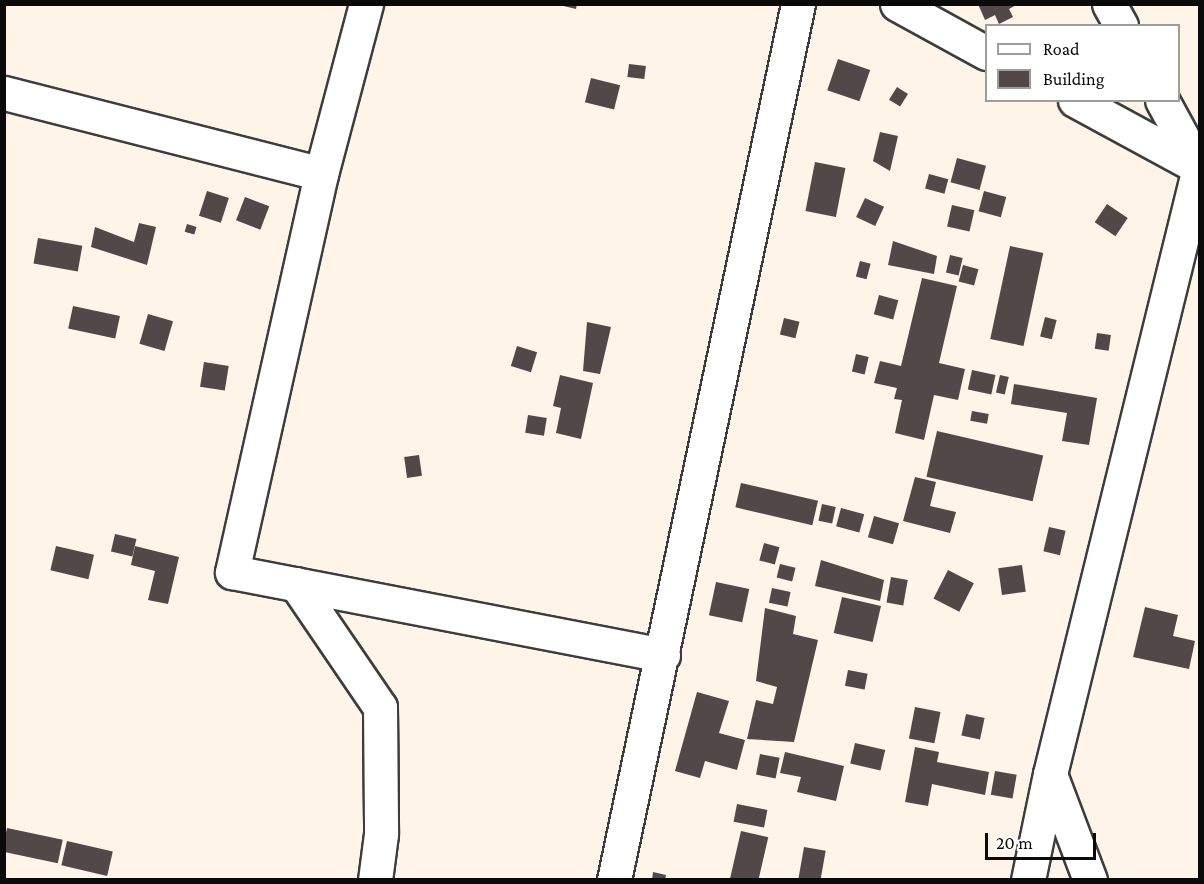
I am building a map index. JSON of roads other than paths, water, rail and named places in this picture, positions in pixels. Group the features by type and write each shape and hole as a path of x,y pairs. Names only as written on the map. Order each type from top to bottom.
{"street":[{"path":"366,4 321,174 232,572 663,655"},
{"path":"614,879 663,655 798,4"},
{"path":"897,4 985,52"},
{"path":"1109,4 1120,24"},
{"path":"4,93 321,174"},
{"path":"1079,102 1199,168"},
{"path":"1028,879 1050,774 1199,168 1163,102"},
{"path":"296,584 380,707 381,834 375,879"},
{"path":"1050,774 1090,879"}]}
